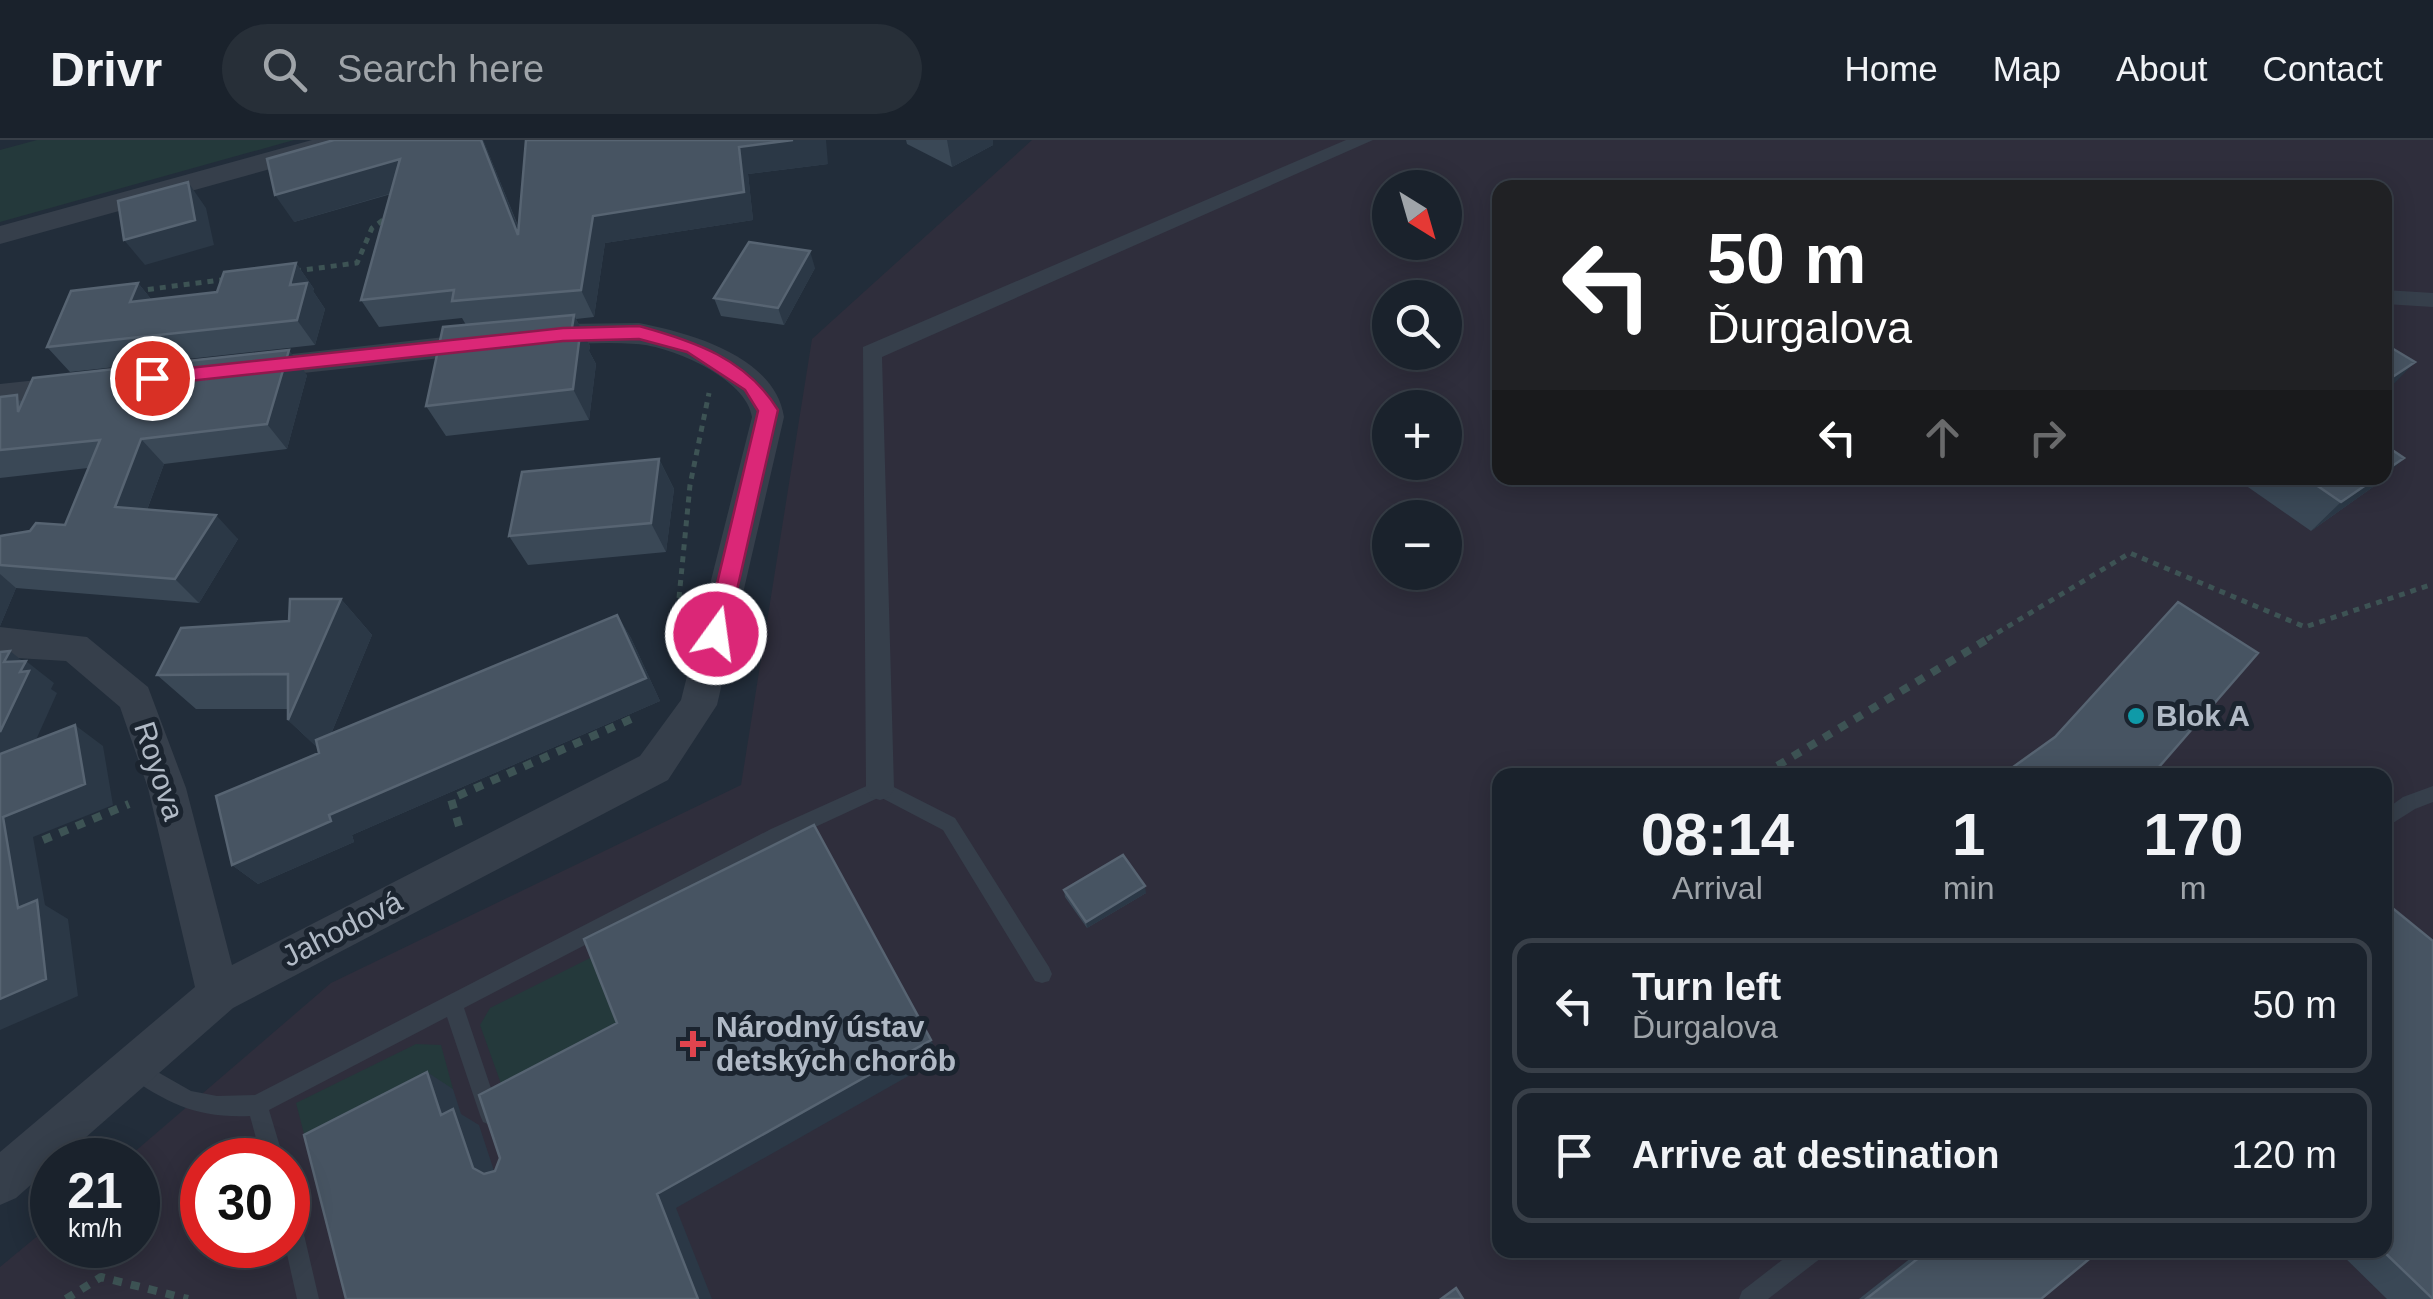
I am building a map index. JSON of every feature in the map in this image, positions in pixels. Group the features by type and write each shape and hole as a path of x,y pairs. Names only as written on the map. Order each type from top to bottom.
{"street":[{"path":"0,235 343,140"},
{"path":"880,788 872,353 1363,140"},
{"path":"2392,297 2433,300"},
{"name":"Jahodová","path":"0,1182 218,994 654,768 698,705 768,417 766,402 720,361 656,336 614,332 217,371"},
{"path":"0,395 99,384"},
{"name":"Royova","path":"0,642 74,647 135,698 167,788 218,994"}],"lane":[{"path":"133,1068 189,1104 211,1108 257,1104 778,835 880,788 949,824 1042,974"},
{"path":"2392,815 2409,802 2433,794"},
{"path":"452,1002 499,1140"},
{"path":"257,1104 267,1138"},
{"path":"1750,1299 1804,1258"},
{"path":"301,1268 308,1299"}],"path":[{"path":"283,272 357,263 372,228 398,208"},
{"path":"119,293 246,277"},
{"path":"167,300 172,287"},
{"path":"677,616 690,485 712,380"},
{"path":"1774,768 2130,553 2305,626 2433,584"},
{"path":"460,829 451,799 648,712"},
{"path":"43,840 167,788"},
{"path":"66,1299 101,1277 188,1299"}],"shaded area":[{"path":"1032,140 2433,140 2433,1299 0,1299 0,1267 30,1242 30,1268 160,1268 160,1138 151,1138 331,983 741,785 812,339"}],"green space":[{"path":"37,140 294,140 0,222 0,150"},
{"path":"596,955 653,1084 510,1109 480,1025 490,1008"},
{"path":"416,1044 441,1045 453,1089 316,1180 310,1138 305,1138 296,1103"}],"building":[{"path":"334,140 481,140 518,235 526,140 793,140 739,147 744,192 593,216 581,290 452,301 454,290 361,300 400,159 275,195 267,159"},
{"path":"188,182 195,220 124,240 118,201"},
{"path":"749,242 810,251 778,308 714,298"},
{"path":"296,263 290,285 307,283 297,320 47,347 71,291 138,283 130,302 217,292 224,272"},
{"path":"574,315 571,334 580,334 573,389 426,406 443,327"},
{"path":"2392,348 2415,362 2392,377"},
{"path":"289,350 267,424 141,439 115,507 216,515 175,579 0,565 0,536 30,531 36,523 65,525 100,440 0,450 0,397 17,395 18,412 33,378"},
{"path":"2392,450 2404,458 2392,466"},
{"path":"659,459 651,523 509,536 522,472"},
{"path":"2316,485 2366,485 2341,502"},
{"path":"290,599 341,599 288,720 288,674 157,675 181,628 289,621"},
{"name":"Blok A","path":"2178,602 2258,653 2158,768 2012,768 2055,737"},
{"path":"617,615 646,678 329,815 331,821 232,865 216,796 319,753 316,740"},
{"path":"10,651 4,662 26,661 20,672 29,671 0,732 0,652"},
{"path":"75,725 85,784 3,817 18,908 37,900 46,979 0,999 0,754"},
{"path":"814,825 931,1040 657,1194 698,1299 346,1299 310,1158 310,1138 304,1135 427,1072 441,1115 453,1109 473,1168 484,1174 495,1171 500,1158 479,1095 617,1023 584,939"},
{"path":"1123,855 1145,886 1086,922 1064,890"},
{"path":"2392,908 2433,941 2433,1299 2390,1258"},
{"path":"1919,1258 2090,1258 2041,1299 1866,1299"},
{"path":"1456,1288 1463,1299 1441,1299"}],"place":[{"name":"Blok A","path":"2136,716"},
{"name":"Národný ústav detských chorôb","path":"693,1044"}],"route":[{"path":"152,378 563,334 639,333 693,348 720,361 752,386 768,410 716,634"}]}
